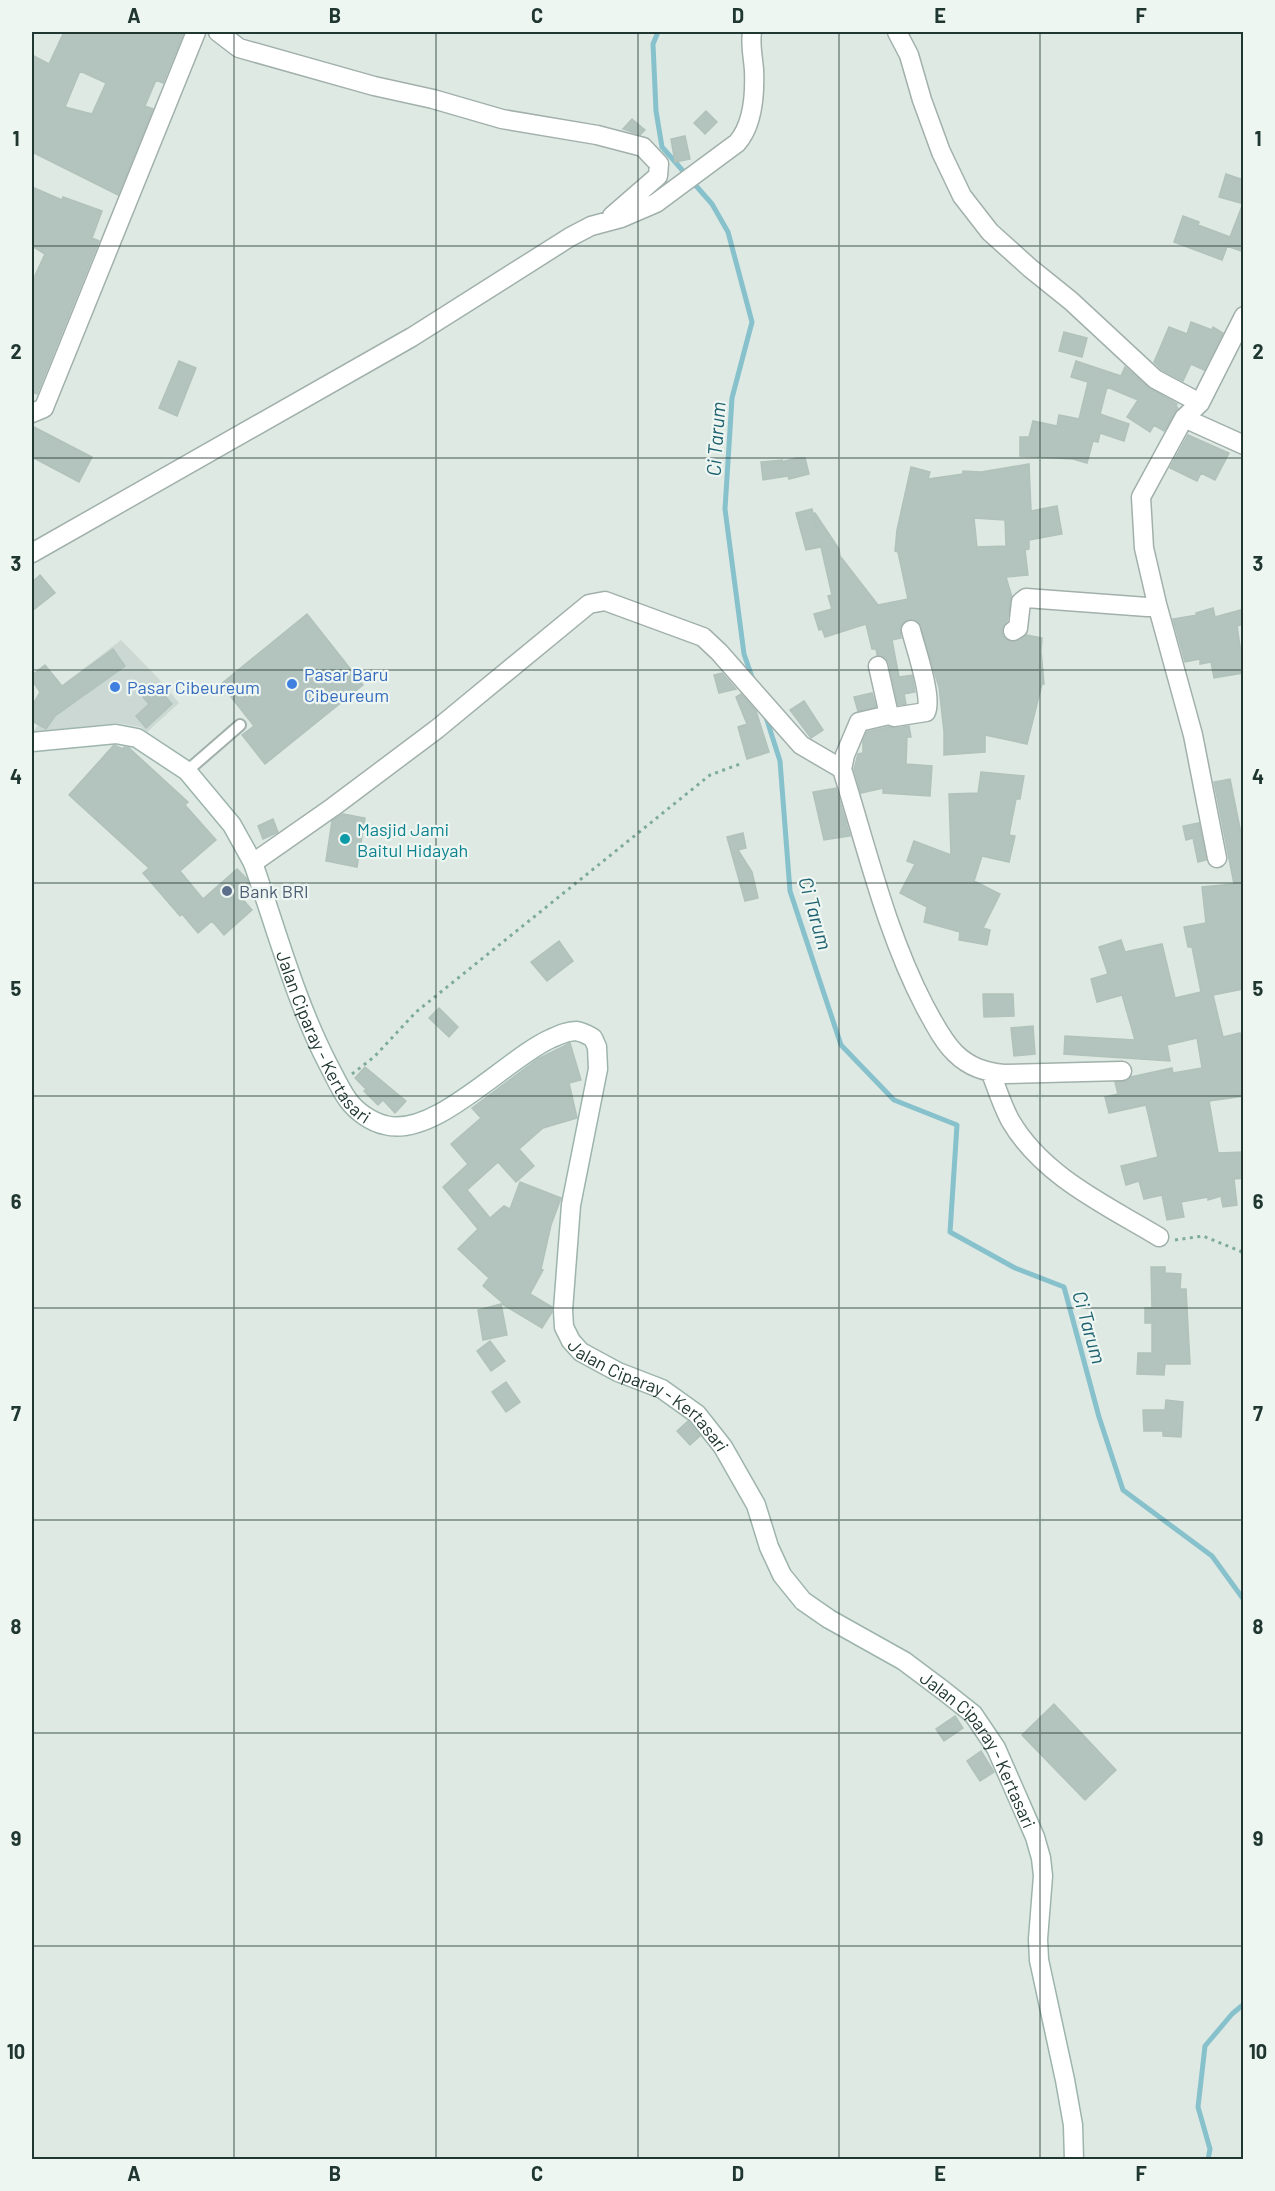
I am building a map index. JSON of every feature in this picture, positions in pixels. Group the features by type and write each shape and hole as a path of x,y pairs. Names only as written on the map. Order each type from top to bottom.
{"street":[{"path":"32,413 44,408 196,32"},
{"path":"218,32 239,48 363,83 433,99 502,119 597,135 643,147 659,164 658,176 606,222"},
{"path":"32,553 412,337 570,237 591,226 621,218 656,203 722,155 746,134 754,74 752,32"},
{"path":"897,32 909,55 941,152 962,196 990,232 1071,301 1155,379 1200,403"},
{"path":"1217,858 1193,735 1144,548 1141,497 1184,418 1200,403 1244,316"},
{"path":"1184,418 1244,445"},
{"path":"1013,631 1018,628 1021,602 1026,597 1147,607 1157,604"},
{"path":"253,863 333,807 437,729 589,604 605,601 702,637 719,652 801,745 842,769"},
{"path":"910,630 923,672 928,706 926,712 894,717 889,715 859,723 845,755 842,769 876,884 908,974 941,1036 955,1054 972,1067 991,1073 1004,1074 1122,1071"},
{"path":"878,666 889,715"},
{"name":"Jalan Ciparay - Kertasari","path":"32,742 116,734 137,738 187,771 232,825 253,863 306,1020 348,1101 364,1116 385,1125 402,1127 419,1123 444,1111 484,1085 532,1048 568,1032 578,1031 593,1038 598,1056 598,1069 572,1205 563,1310 564,1327 571,1341 581,1352 618,1372 662,1389 697,1414 723,1447 756,1505 769,1547 782,1575 803,1601 829,1619 904,1662 944,1691 973,1714 996,1748 1035,1837 1041,1858 1043,1876 1038,1939 1039,1960 1073,2125 1074,2160"},
{"path":"991,1073 1011,1122 1047,1165 1066,1180 1159,1237"}],"lane":[{"path":"187,771 240,725"}],"path":[{"path":"340,1086 374,1057 416,1012 710,775 740,764"},
{"path":"1159,1237 1177,1240 1203,1236 1244,1254"}],"shaded area":[{"name":"Pasar Cibeureum","path":"121,640 179,703 147,732 141,727 117,723 33,732 66,682"}],"building":[{"path":"64,32 184,32 163,83 156,80 145,106 153,109 118,195 32,152 32,55 49,64","holes":["80,71 106,83 92,114 65,107"]},
{"path":"706,111 717,122 705,134 694,123"},
{"path":"632,119 645,130 640,135 623,129"},
{"path":"685,136 690,159 675,162 671,139"},
{"path":"1226,174 1244,180 1244,204 1219,197"},
{"path":"32,187 62,200 63,197 102,211 92,238 99,241 37,394 32,392 32,282 45,254 32,246"},
{"path":"1242,206 1244,206 1244,252 1227,246 1222,260 1174,242 1183,216 1199,222 1198,225 1230,237"},
{"path":"1191,322 1212,330 1213,327 1223,333 1204,370 1191,364 1183,381 1162,370 1154,362 1169,327 1187,334"},
{"path":"1064,332 1087,338 1082,357 1059,351"},
{"path":"179,361 196,368 177,416 159,408"},
{"path":"1076,361 1121,376 1125,367 1148,387 1177,404 1178,408 1164,431 1154,425 1150,432 1127,417 1138,400 1107,387 1100,414 1129,424 1124,441 1100,433 1098,442 1093,441 1087,463 1073,459 1020,456 1020,437 1029,437 1033,421 1057,426 1059,415 1079,419 1088,382 1071,377"},
{"path":"32,426 92,457 79,482 32,457"},
{"path":"1188,435 1229,453 1215,480 1201,473 1197,481 1170,468"},
{"path":"805,458 809,474 789,479 788,476 763,480 761,462 782,460 781,462"},
{"path":"1029,464 1031,511 1057,506 1062,534 1029,540 1029,549 1025,550 1028,575 1006,577 1012,597 1007,621 1002,631 1003,636 1013,642 1027,635 1042,638 1044,684 1042,684 1027,744 985,735 985,752 944,755 939,687 919,623 913,619 904,622 900,628 901,638 892,640 899,677 912,675 915,692 904,694 906,704 898,705 889,663 886,658 877,655 876,649 872,649 866,624 825,637 822,629 819,630 814,614 832,609 828,596 832,595 821,547 806,550 796,513 812,509 813,514 815,513 839,549 840,556 878,605 908,599 898,552 895,551 897,530 911,467 930,472 928,479 963,474 963,471 981,472","holes":["974,518 1005,520 1006,546 977,547"]},
{"path":"40,575 55,593 32,611 32,582"},
{"path":"1213,608 1215,617 1244,609 1244,624 1237,626 1244,673 1214,678 1211,662 1200,664 1200,659 1185,662 1173,619 1197,615 1196,613"},
{"name":"Pasar Baru Cibeureum","path":"307,614 363,685 265,764 242,735 254,726 221,684"},
{"path":"113,649 125,666 55,716 46,729 32,721 32,706 40,692 32,680 32,675 45,665 62,686"},
{"path":"722,673 736,689 719,693 714,675"},
{"path":"156,686 172,704 146,728 136,716 149,704 143,697"},
{"path":"872,693 876,707 858,711 854,697"},
{"path":"741,694 756,711 769,752 747,759 738,727 747,724 736,697"},
{"path":"804,701 823,730 811,738 790,710"},
{"path":"909,726 911,737 907,737 906,764 932,766 930,796 883,793 883,788 861,793 854,769 858,754 863,753 863,741 867,732 888,727"},
{"path":"114,745 123,749 124,747 129,748 188,802 185,805 216,840 180,871 203,899 237,869 247,879 249,886 239,895 252,910 224,935 212,921 198,933 143,873 149,868 69,795"},
{"path":"981,772 1024,776 1020,799 1016,799 1009,835 1015,836 1009,862 982,856 974,881 1000,894 983,928 990,930 987,945 959,940 960,932 924,922 927,907 900,893 915,864 907,861 914,841 951,855 949,794 978,793"},
{"path":"1230,779 1244,848 1244,989 1213,995 1223,1037 1240,1033 1244,1048 1244,1096 1209,1101 1218,1153 1244,1152 1244,1178 1234,1179 1237,1205 1223,1207 1221,1196 1208,1200 1208,1197 1181,1202 1184,1217 1167,1220 1162,1195 1144,1199 1139,1181 1126,1185 1121,1166 1158,1157 1146,1105 1109,1113 1105,1097 1118,1094 1115,1082 1127,1081 1131,1077 1172,1068 1173,1073 1202,1068 1197,1038 1167,1045 1170,1061 1064,1054 1065,1036 1135,1040 1122,995 1097,1002 1091,979 1108,974 1099,947 1121,940 1125,952 1162,944 1175,998 1201,992 1192,947 1188,947 1184,927 1206,923 1202,887 1234,884 1214,782"},
{"path":"836,788 850,836 824,840 813,792"},
{"name":"Masjid Jami Baitul Hidayah","path":"343,814 365,818 357,867 326,861 332,821"},
{"path":"273,819 278,832 263,839 258,826"},
{"path":"1199,823 1206,860 1198,862 1193,838 1186,840 1183,826"},
{"path":"743,833 746,848 738,850 752,872 758,898 745,901 727,837"},
{"path":"559,941 573,961 547,981 531,962"},
{"path":"983,994 1013,994 1014,1016 984,1017"},
{"path":"439,1008 458,1027 449,1037 429,1018"},
{"path":"1033,1026 1035,1054 1014,1056 1011,1028"},
{"path":"570,1043 581,1080 569,1083 577,1118 543,1128 519,1149 534,1166 516,1182 498,1162 467,1190 490,1218 504,1206 510,1209 520,1182 561,1198 551,1225 541,1269 543,1270 530,1294 552,1307 552,1312 542,1328 502,1304 504,1304 483,1286 489,1278 458,1249 478,1229 443,1187 468,1164 451,1144 481,1118 472,1108 538,1059"},
{"path":"365,1067 406,1101 395,1113 383,1100 378,1105 355,1078"},
{"path":"1151,1267 1165,1267 1165,1273 1181,1274 1180,1289 1186,1289 1190,1364 1165,1364 1164,1375 1137,1374 1138,1353 1152,1353 1152,1323 1145,1323 1145,1308 1152,1308"},
{"path":"501,1304 507,1335 483,1340 478,1310"},
{"path":"490,1341 505,1361 491,1371 477,1351"},
{"path":"506,1382 520,1402 506,1412 492,1392"},
{"path":"1166,1400 1183,1402 1181,1437 1163,1436 1163,1431 1144,1431 1143,1410 1165,1410"},
{"path":"688,1421 700,1436 690,1445 677,1431"},
{"path":"1054,1704 1116,1770 1085,1800 1022,1735"},
{"path":"955,1716 963,1728 944,1741 936,1729"},
{"path":"981,1751 994,1772 980,1781 967,1761"}],"waterway":[{"name":"Ci Tarum","path":"658,32 653,44 656,111 662,147 712,204 728,232 752,322 732,398 725,509 744,654 753,680"},
{"name":"Ci Tarum","path":"765,714 780,761 790,891 841,1045 894,1100 957,1125 950,1232 1015,1268 1064,1287 1099,1417 1123,1490 1212,1556 1244,1600"},
{"name":"Ci Tarum","path":"1208,2160 1210,2149 1198,2107 1205,2046 1232,2014 1244,2004"}],"place":[{"name":"Pasar Baru Cibeureum","path":"292,684"},
{"name":"Pasar Cibeureum","path":"115,687"},
{"name":"Masjid Jami Baitul Hidayah","path":"345,839"},
{"name":"Bank BRI","path":"227,891"}]}
